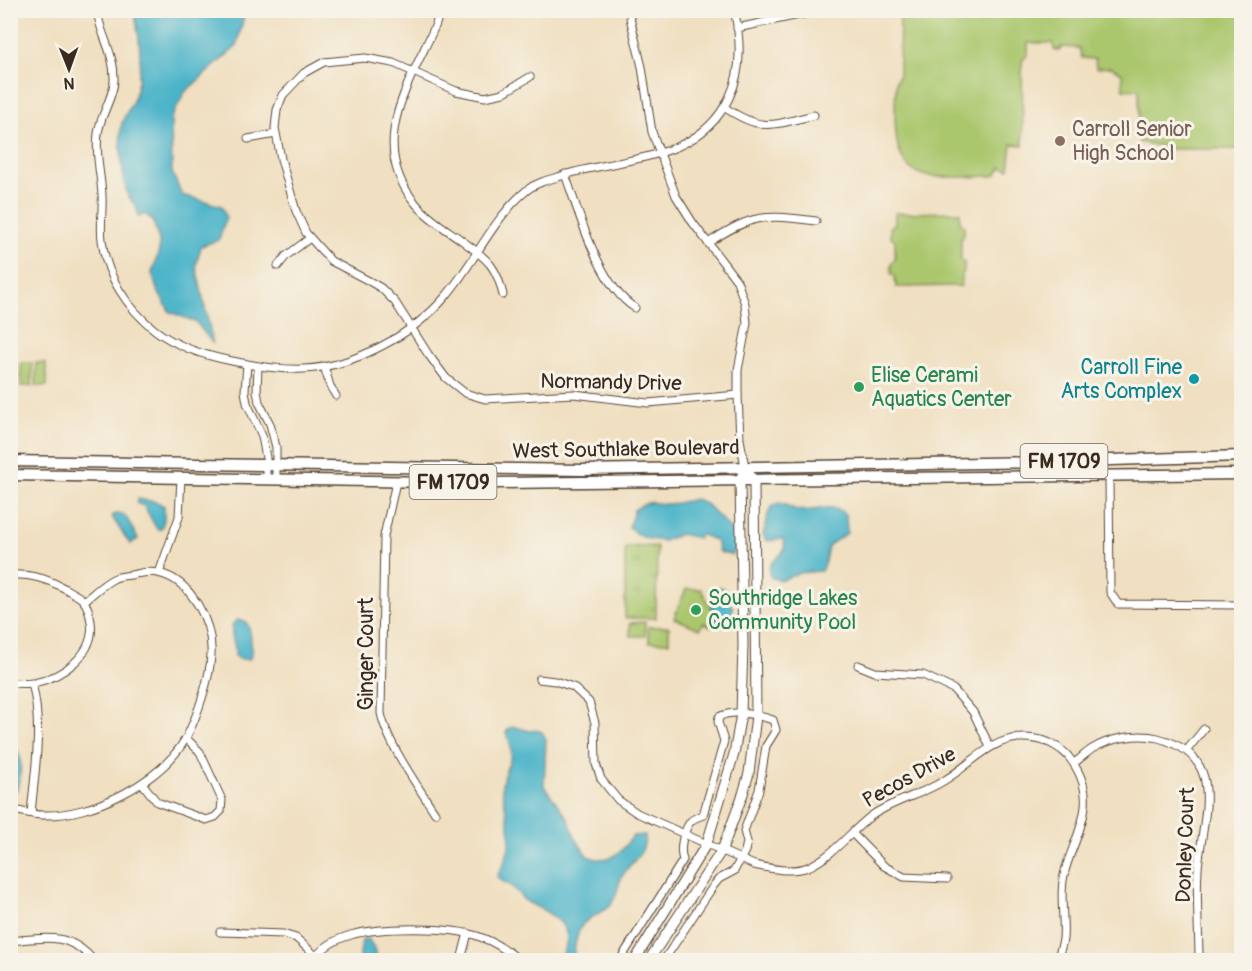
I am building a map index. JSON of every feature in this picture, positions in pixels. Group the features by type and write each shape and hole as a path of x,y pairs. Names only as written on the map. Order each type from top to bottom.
{"main road":[{"name":"West Southlake Boulevard","path":"10,461 559,470 1046,462 1242,456"},
{"name":"West Southlake Boulevard","path":"10,475 530,483 1242,474"}],"street":[{"path":"97,10 112,56 114,73 112,91 97,136 102,196 102,237 108,268 126,299 155,330 178,344 202,353 247,364 306,369 324,366 371,351 412,327 445,298 509,207 537,184 565,174 660,154 693,139 712,123 724,108 732,91 739,66 734,10"},
{"path":"440,10 393,126 393,150 397,171 406,191 424,212 495,268 503,295"},
{"path":"737,28 809,13"},
{"path":"630,18 642,67 652,132 676,196 737,281 745,304 747,323 738,370 738,395 745,467 754,481 756,716 749,773 722,850 650,960"},
{"name":"Normandy Drive","path":"530,77 503,93 485,97 456,91 393,63 365,58 324,62 294,81 283,95 277,110 276,134 296,211 310,238 331,261 381,288 401,310 446,378 465,393 485,399 574,394 648,403 738,395"},
{"path":"724,108 742,119 762,125 814,115"},
{"path":"248,139 276,134"},
{"path":"565,174 591,245 621,297 635,308"},
{"path":"708,243 726,231 756,218 777,216 816,221"},
{"path":"278,266 285,256 310,238"},
{"path":"247,364 245,392 247,403 262,436 271,466 271,479"},
{"path":"258,366 259,402 274,435 271,479"},
{"path":"324,366 330,386 336,396"},
{"path":"635,960 707,843 731,764 741,714 743,645 740,481 745,467"},
{"path":"1110,475 1110,592 1118,604 1242,605"},
{"path":"159,573 178,517 181,478"},
{"name":"Ginger Court","path":"396,482 384,536 381,713 382,720 398,752 435,813"},
{"path":"10,810 41,815 70,813 121,796 142,783 159,769 186,738 205,689 211,654 208,629 198,603 185,587 159,573 144,572 114,578 84,601"},
{"path":"10,576 22,575 53,582 84,601 90,614 92,629 89,643 81,657 60,672 32,683 10,683"},
{"path":"858,665 875,672 923,675 953,689 973,712 990,747"},
{"name":"Pecos Drive","path":"539,679 573,687 589,702 595,723 596,764 601,779 618,800 637,813 741,859 768,868 792,871 801,869 828,855 874,814 945,780 990,747 1007,739 1030,738 1046,741 1064,752 1074,763"},
{"path":"31,813 38,731 32,683"},
{"path":"620,960 683,860 681,849 685,834 693,819 703,815 724,741 718,722 719,717 732,713 773,720 777,730 766,746 759,790 744,831 747,847 734,871 719,879 664,960"},
{"path":"1057,960 1063,937 1064,875 1085,807 1083,781 1074,763 1092,749 1118,739 1149,735 1187,750 1204,729"},
{"path":"142,783 157,802 206,820 214,818 221,811 222,800 200,752 186,738"},
{"name":"Donley Court","path":"1187,750 1202,769 1208,792 1198,870 1200,960"},
{"path":"852,833 884,866 904,877 947,879"},
{"path":"220,932 283,934 296,938 314,958 335,941 351,935 380,931 420,930 468,933 492,942 520,960"},
{"path":"461,960 468,933"},
{"path":"10,941 37,937 65,940 79,947 93,960"}],"green space":[{"path":"900,11 1241,11 1241,149 1168,149 1139,142 1139,89 1123,89 1122,73 1111,67 1096,68 1095,59 1082,58 1079,48 1061,47 1060,50 1054,50 1053,43 1028,43 1028,54 1022,61 1023,145 1012,144 1009,169 1001,167 993,176 960,177 928,176 915,171 905,163 896,138 895,108 896,81 899,75"},
{"path":"960,212 960,223 964,226 964,235 961,238 961,260 964,263 964,272 961,275 961,286 896,287 895,276 891,273 891,263 895,260 895,240 891,237 890,227 895,224 895,213"},
{"path":"21,363 32,363 32,386 21,386"},
{"path":"36,363 46,363 47,386 36,386"},
{"path":"657,546 656,618 625,618 625,547"},
{"name":"Southridge Lakes Community Pool","path":"686,589 701,589 711,608 717,612 711,626 703,623 700,629 674,618"},
{"path":"645,622 645,636 630,636 630,623"},
{"path":"648,627 669,627 669,642 649,642"}],"water":[{"path":"134,11 245,11 237,46 185,92 171,118 172,172 182,195 222,206 226,217 219,240 201,246 196,266 213,344 196,322 170,312 157,290 152,273 159,251 159,240 153,221 145,214 138,217 136,206 129,197 126,187 121,151 121,128 134,98 140,65"},
{"path":"138,499 157,502 164,506 164,520 161,529 157,529 144,506 136,503"},
{"path":"695,499 708,506 730,529 736,543 733,555 719,552 716,541 700,534 698,538 680,534 664,541 638,535 629,527 634,510 645,504 652,502 671,504"},
{"path":"779,503 804,511 836,508 846,516 847,533 828,546 821,571 799,573 782,580 772,578 769,574 770,565 783,551 784,543 783,539 766,541 763,534 771,507"},
{"path":"123,514 126,517 138,539 130,544 112,516"},
{"path":"720,587 725,590 724,595 733,608 731,620 725,624 714,624 718,613 711,608 713,594 709,589"},
{"path":"237,620 246,622 250,630 252,655 249,659 239,659 235,656 232,627"},
{"path":"515,727 530,731 537,730 542,732 546,739 544,786 568,818 576,839 587,856 597,859 611,858 622,850 633,836 645,835 643,848 623,875 613,902 580,928 572,960 558,960 567,939 562,924 548,913 526,902 514,889 497,877 505,861 510,839 502,786 511,757 510,743 506,733 509,728"},
{"path":"10,749 18,751 21,765 17,789 12,793"},
{"path":"368,939 373,946 377,960 359,960 362,940"}],"place":[{"name":"Carroll Senior High School","path":"1060,141"},
{"name":"Carroll Fine Arts Complex","path":"1194,379"},
{"name":"Elise Cerami Aquatics Center","path":"859,387"},
{"name":"Southridge Lakes Community Pool","path":"696,610"}]}
